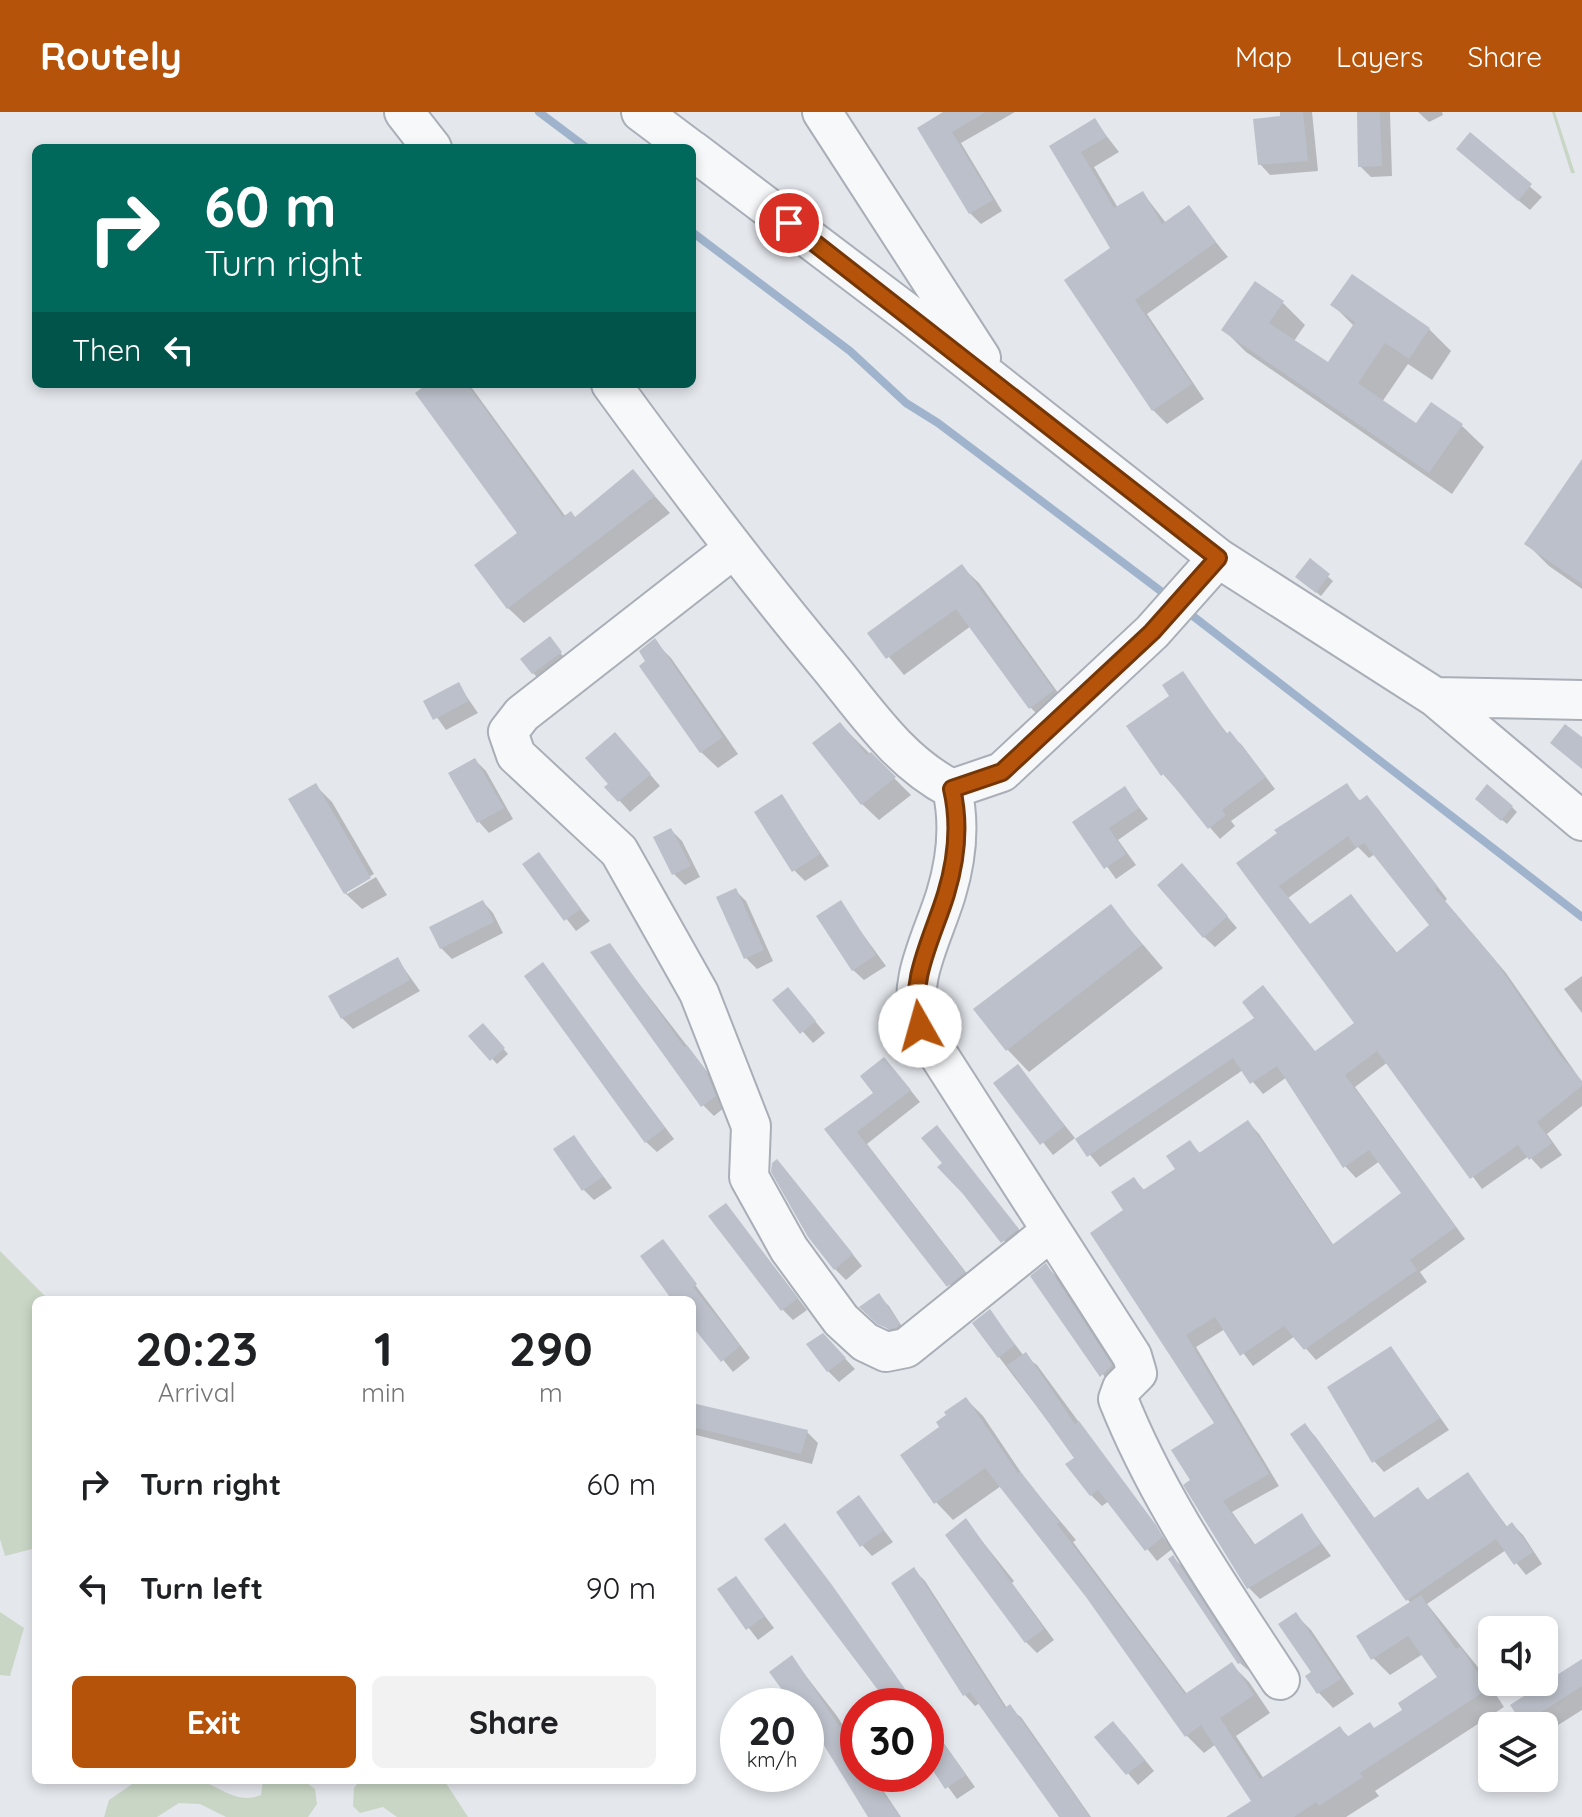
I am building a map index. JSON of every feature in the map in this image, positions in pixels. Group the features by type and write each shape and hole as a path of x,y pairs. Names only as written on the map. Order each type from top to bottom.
{"street":[{"path":"404,112 429,144"},
{"path":"641,112 683,144"},
{"path":"822,112 998,384"},
{"path":"696,154 998,384 1218,558 1435,697 1582,821"},
{"path":"614,388 732,550 900,752 925,776 952,789 1002,772 1152,632 1218,558"},
{"path":"732,550 522,714 508,732 516,755 619,851 699,993 724,1049 751,1126 749,1177 789,1249 841,1320 865,1342 886,1352 906,1348 1050,1232"},
{"path":"1435,697 1582,700"},
{"path":"952,789 957,811 947,890 914,993 920,1026 1132,1356 1137,1373 1122,1388 1118,1399 1128,1425 1187,1538 1280,1680"}],"green space":[{"path":"1552,112 1555,112 1575,173 1571,173"},
{"path":"0,1251 45,1296 32,1296 32,1549 5,1556 0,1539"},
{"path":"0,1612 24,1628 10,1676 0,1675"},
{"path":"132,1784 208,1784 235,1796 252,1798 261,1795 262,1784 308,1784 315,1789 317,1804 308,1817 226,1817 200,1804 179,1803 157,1817 104,1817 109,1800"},
{"path":"357,1784 447,1784 468,1817 397,1817 383,1807 360,1813 353,1806"}],"building":[{"path":"943,112 986,112 952,132 993,200 969,214 917,128"},
{"path":"1280,112 1303,112 1308,161 1258,165 1253,119 1280,116"},
{"path":"1357,112 1380,112 1382,166 1358,167"},
{"path":"1095,118 1107,137 1081,152 1114,208 1143,191 1162,224 1189,205 1216,242 1135,300 1192,384 1152,411 1064,280 1110,248 1049,146"},
{"path":"1470,132 1532,184 1518,201 1456,149"},
{"path":"1352,274 1430,328 1409,359 1385,343 1358,383 1416,423 1431,402 1463,424 1429,473 1221,330 1255,281 1284,301 1269,323 1328,362 1355,322 1330,305"},
{"path":"422,388 470,388 563,517 571,511 575,517 633,469 655,496 507,609 474,565 517,533 415,393"},
{"path":"1582,459 1582,584 1524,544"},
{"path":"1310,558 1330,574 1316,593 1295,577"},
{"path":"962,564 1054,690 1029,709 956,609 886,659 867,633"},
{"path":"550,636 562,652 532,674 520,659"},
{"path":"655,638 723,737 700,753 639,666 645,661 639,651"},
{"path":"1183,671 1226,734 1230,731 1266,777 1222,810 1226,815 1208,829 1164,774 1161,776 1126,726 1169,696 1162,685"},
{"path":"459,682 469,701 433,720 423,701"},
{"path":"840,722 867,755 871,752 896,777 861,805 812,743"},
{"path":"1565,724 1582,737 1582,769 1550,743"},
{"path":"615,732 651,774 618,802 604,787 608,784 585,758"},
{"path":"475,758 504,808 477,823 448,773"},
{"path":"316,783 371,878 344,894 288,799"},
{"path":"1347,783 1359,801 1367,795 1438,887 1435,889 1495,960 1559,1054 1582,1081 1582,1086 1537,1122 1552,1143 1529,1160 1518,1145 1470,1179 1377,1051 1345,1075 1456,1227 1410,1260 1417,1270 1304,1350 1284,1326 1240,1356 1215,1317 1186,1335 1269,1474 1223,1501 1254,1545 1302,1513 1321,1544 1247,1589 1183,1485 1190,1480 1171,1450 1214,1423 1090,1233 1123,1210 1111,1192 1134,1177 1143,1190 1175,1169 1166,1156 1190,1140 1199,1153 1248,1120 1332,1245 1401,1193 1369,1150 1343,1168 1277,1066 1250,1084 1233,1058 1087,1157 1075,1139 1254,1018 1242,1002 1263,985 1315,1051 1354,1023 1236,863 1277,833 1274,830","holes":["1348,836 1356,848 1364,843 1429,925 1396,953 1351,894 1310,924 1279,886"]},
{"path":"1487,784 1513,806 1501,821 1475,799"},
{"path":"1125,786 1139,808 1109,828 1126,854 1104,869 1072,822"},
{"path":"782,794 820,854 792,872 754,812"},
{"path":"671,828 691,866 672,875 653,837"},
{"path":"539,852 581,909 564,921 522,864"},
{"path":"1182,863 1228,916 1203,938 1157,885"},
{"path":"736,888 764,950 744,959 716,897"},
{"path":"483,900 494,922 440,949 429,927"},
{"path":"841,900 876,955 852,971 816,916"},
{"path":"1111,904 1142,945 1006,1051 973,1009"},
{"path":"610,943 684,1047 687,1045 705,1069 716,1096 701,1107 590,952"},
{"path":"398,957 410,980 341,1019 328,996"},
{"path":"543,962 665,1128 645,1143 524,976"},
{"path":"788,987 816,1021 800,1034 772,1000"},
{"path":"483,1023 505,1048 490,1061 468,1036"},
{"path":"884,1057 911,1090 857,1132 965,1272 947,1287 824,1129 873,1093 860,1076"},
{"path":"1018,1064 1065,1126 1040,1145 993,1083"},
{"path":"937,1125 1019,1229 1001,1243 963,1194 937,1167 942,1163 921,1138"},
{"path":"574,1135 603,1177 582,1191 553,1149"},
{"path":"777,1159 853,1254 834,1270 808,1237 771,1172 772,1163"},
{"path":"726,1203 798,1298 781,1311 708,1216"},
{"path":"663,1239 697,1284 693,1287 740,1346 721,1362 696,1331 696,1296 669,1296 640,1256"},
{"path":"1046,1263 1112,1365 1100,1377 1030,1276"},
{"path":"879,1293 900,1324 896,1328 889,1329 877,1324 859,1307"},
{"path":"990,1309 1015,1345 998,1358 972,1323"},
{"path":"823,1333 846,1358 827,1372 806,1344"},
{"path":"1391,1346 1440,1418 1372,1463 1327,1387"},
{"path":"1026,1352 1075,1424 1079,1421 1156,1525 1163,1537 1145,1551 1098,1490 1090,1496 1065,1464 1074,1458 1007,1365"},
{"path":"966,1397 1018,1473 1020,1471 1060,1522 1057,1524 1185,1694 1232,1662 1254,1695 1220,1718 1260,1779 1340,1726 1347,1737 1370,1722 1374,1728 1402,1710 1398,1703 1437,1677 1408,1636 1371,1660 1356,1636 1421,1595 1456,1649 1460,1646 1478,1674 1478,1696 1360,1773 1363,1777 1319,1806 1316,1802 1294,1817 1226,1817 1251,1801 1201,1725 1185,1737 1086,1597 985,1468 934,1504 900,1455 939,1427 936,1422 946,1415 944,1412"},
{"path":"696,1404 808,1430 801,1454 696,1428"},
{"path":"1305,1423 1374,1518 1418,1487 1427,1500 1468,1472 1506,1527 1512,1522 1533,1552 1514,1565 1496,1539 1406,1601 1290,1434"},
{"path":"859,1495 884,1530 860,1547 836,1512"},
{"path":"966,1518 1044,1629 1025,1643 945,1535"},
{"path":"785,1523 904,1688 876,1688 764,1539"},
{"path":"1173,1555 1242,1662 1238,1664 1168,1559"},
{"path":"914,1567 1005,1708 1010,1704 1090,1817 1059,1817 970,1692 963,1696 891,1583"},
{"path":"736,1576 765,1616 746,1630 717,1589"},
{"path":"1296,1612 1341,1679 1317,1694 1305,1676 1311,1672 1278,1624"},
{"path":"792,1655 814,1688 781,1688 769,1672"},
{"path":"1582,1659 1582,1686 1542,1712 1515,1712 1510,1705 1524,1696 1558,1696 1558,1674"},
{"path":"824,1703 840,1727 840,1771 824,1745"},
{"path":"1113,1721 1145,1760 1126,1775 1094,1737"},
{"path":"944,1744 966,1775 944,1787"},
{"path":"853,1792 883,1792 900,1817 868,1817"}],"waterway":[{"path":"539,112 582,144"},
{"path":"696,235 850,351 906,403 938,423 1166,595"},
{"path":"1189,613 1582,917"}],"route":[{"path":"789,223 1218,558 1152,632 1002,772 973,785 952,789 957,811 947,890 914,993 920,1026"}]}
